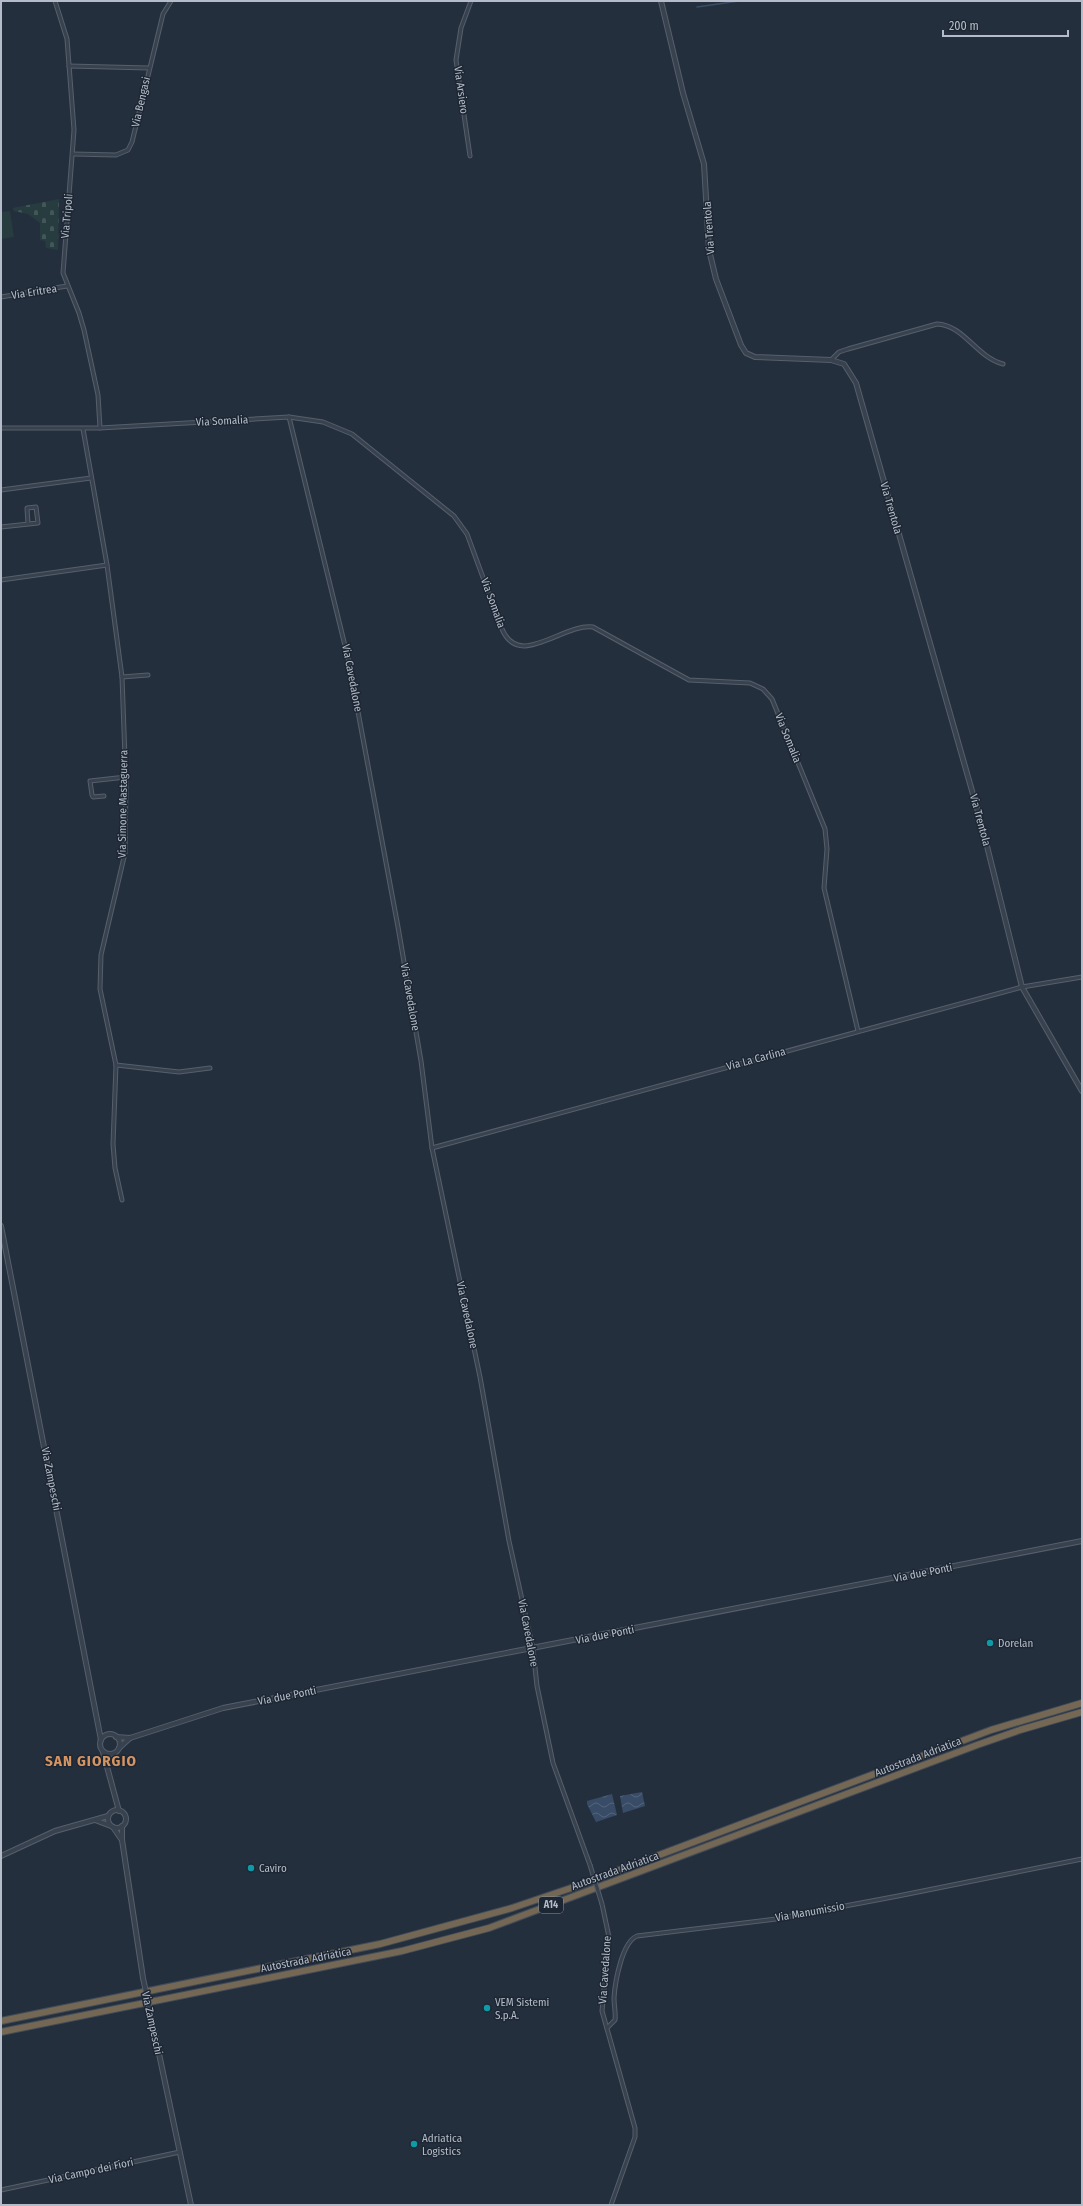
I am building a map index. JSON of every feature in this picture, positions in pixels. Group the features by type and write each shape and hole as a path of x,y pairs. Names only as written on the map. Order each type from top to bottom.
{"highway":[{"name":"Autostrada Adriatica","path":"1,2021 335,1951 380,1944 512,1908 577,1886 991,1730 1082,1703"},
{"name":"Autostrada Adriatica","path":"1,2032 402,1951 489,1928 977,1745 1020,1730 1082,1712"}],"street":[{"name":"Via Tripoli","path":"55,1 67,39 74,130 63,267 67,286 79,312 84,330 98,395 100,428"},
{"name":"Via Bengasi","path":"73,154 116,155 128,150 132,142 163,14 171,1"},
{"name":"Via Arsiero","path":"470,1 461,28 456,60 470,156"},
{"name":"Via Trentola","path":"661,1 682,93 704,164 709,250 716,279 741,345 746,352 754,357 831,360 844,364 856,382 976,804 1022,987 1082,1091"},
{"path":"69,66 149,68"},
{"name":"Via Eritrea","path":"1,297 67,286"},
{"path":"831,360 839,352 937,324 950,326 988,358 1003,364"},
{"name":"Via Somalia","path":"1,428 82,429 289,417 323,422 352,434 454,516 467,534 505,636 518,646 533,646 582,626 593,627 689,680 750,683 763,689 772,699 825,829 827,849 824,888 858,1032"},
{"name":"Via Cavedalone","path":"289,417 348,658 400,935 421,1061 432,1148 480,1377 508,1541 533,1649 537,1686 553,1763 590,1865 602,1904 609,1938 602,2011 635,2128 635,2137 611,2205"},
{"name":"Via Simone Mastaguerra","path":"82,429 107,565 122,677 126,777 124,853 101,955 100,989 116,1065 113,1144 114,1168 122,1200"},
{"path":"1,490 91,478"},
{"path":"1,527 38,523 36,507 27,508 28,524"},
{"path":"1,580 107,565"},
{"path":"122,677 148,675"},
{"path":"104,796 92,796 90,781 126,777"},
{"name":"Via La Carlina","path":"432,1148 1022,987 1082,977"},
{"path":"116,1065 179,1072 210,1068"},
{"name":"Via Zampeschi","path":"1,1226 101,1740"},
{"name":"Via due Ponti","path":"116,1737 130,1738 223,1708 533,1649 1082,1541"},
{"path":"99,1732 116,1737 120,1742 119,1748 106,1762"},
{"path":"94,1820 112,1826 122,1826 125,1822 125,1816 119,1811 115,1799 106,1762 100,1746 101,1740 106,1735"},
{"name":"Via due Ponti","path":"119,1748 130,1738"},
{"path":"103,1752 112,1754"},
{"path":"1,1856 48,1833 108,1816 112,1812 115,1799"},
{"path":"112,1812 119,1811"},
{"path":"108,1816 112,1826"},
{"name":"Via Zampeschi","path":"112,1826 122,1840"},
{"name":"Via Zampeschi","path":"122,1826 122,1840 143,1978 191,2205"},
{"name":"Via Manumissio","path":"607,2028 615,2020 614,1998 625,1947 630,1940 637,1936 776,1918 898,1896 1082,1859"},
{"name":"Via Campo dei Fiori","path":"1,2190 180,2152"}],"green space":[{"path":"59,199 58,250 46,248 45,241 40,240 40,223 28,214 14,211 13,208"},
{"path":"10,211 14,237 1,239 1,212"}],"water":[{"path":"642,1792 645,1806 623,1813 620,1796"},
{"path":"612,1794 617,1815 596,1822 587,1801"}],"waterway":[{"path":"697,7 739,1"}],"place":[{"name":"Dorelan","path":"990,1643"},
{"name":"Caviro","path":"251,1868"},
{"name":"VEM Sistemi S.p.A.","path":"487,2008"},
{"name":"Adriatica Logistics","path":"414,2144"}],"district":[{"name":"SAN GIORGIO","path":"91,1761"}]}
